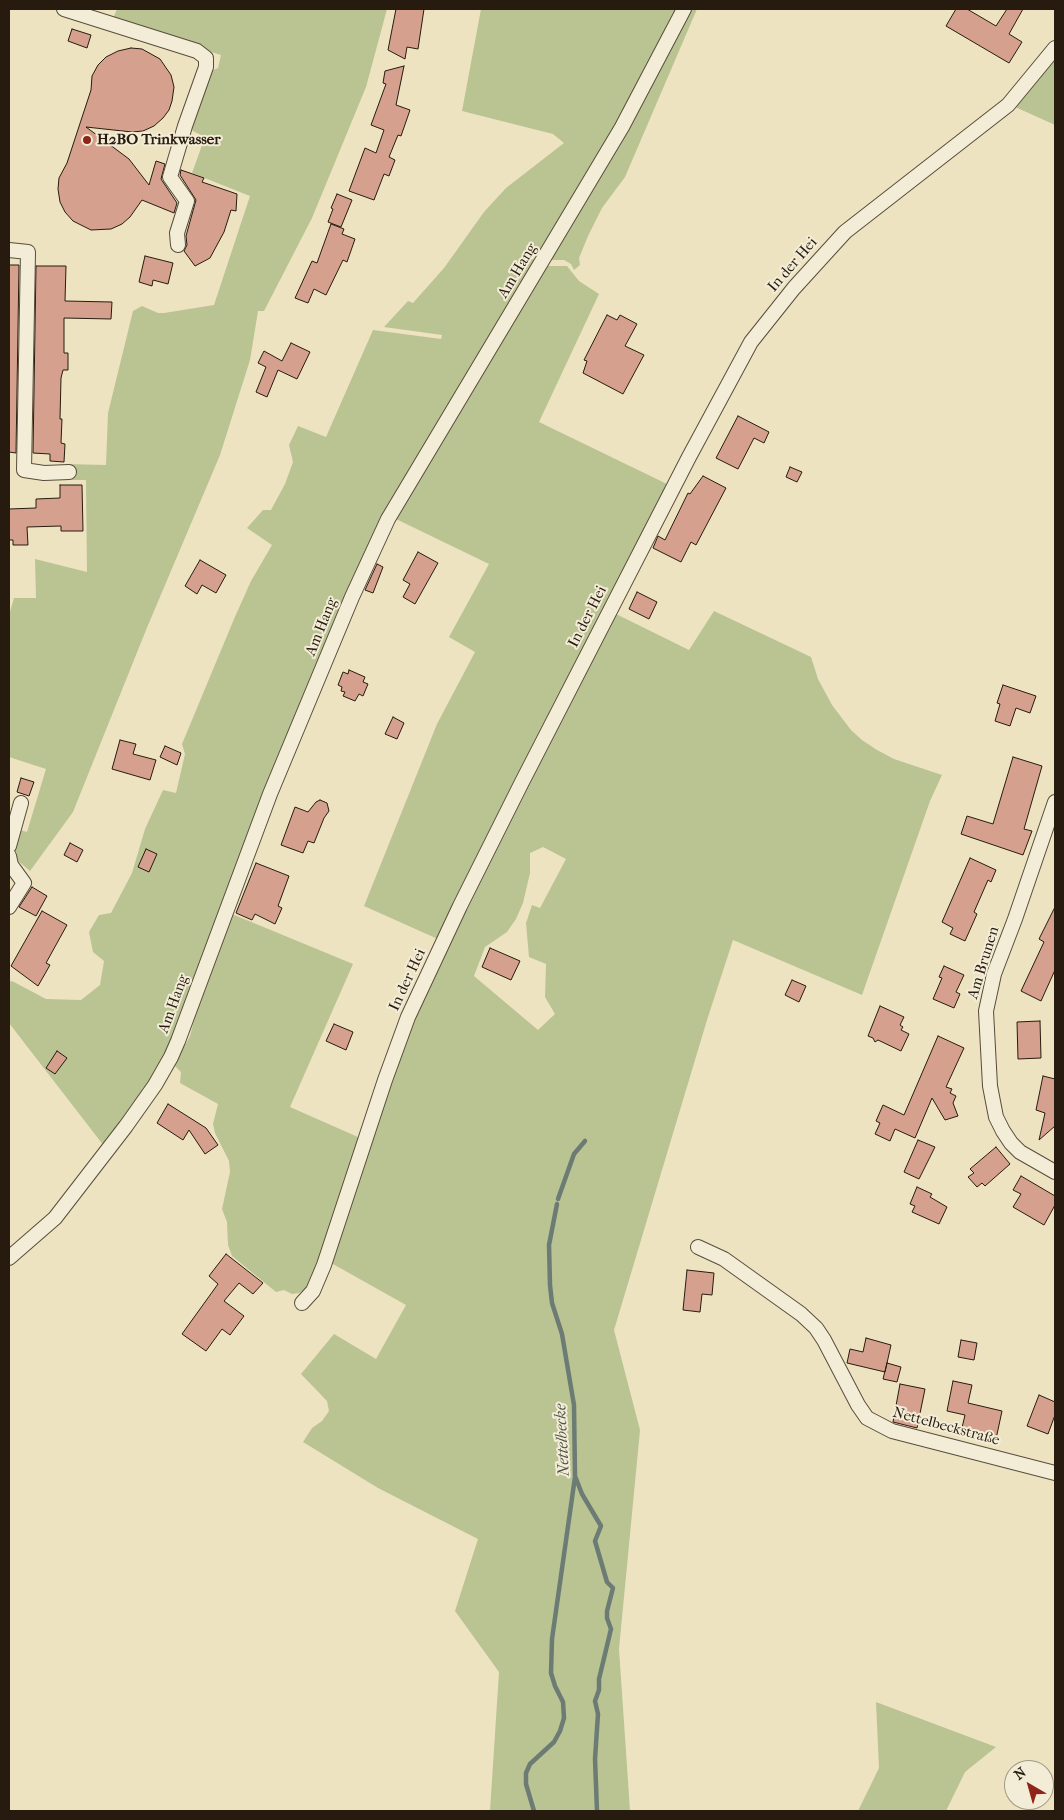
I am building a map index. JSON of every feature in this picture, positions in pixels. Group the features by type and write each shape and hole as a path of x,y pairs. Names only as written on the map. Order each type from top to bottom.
{"street":[{"path":"64,9 197,51 206,58 206,67 185,126 170,177 187,201 177,232 178,245"},
{"name":"Am Hang","path":"9,1258 55,1218 126,1126 155,1085 171,1058 270,794 352,597 388,519 622,127 684,9"},
{"name":"In der Hei","path":"302,1303 313,1291 324,1265 385,1080 408,1017 460,906 684,466 751,342 794,288 845,232 1008,106 1055,48"},
{"path":"9,250 28,252 24,470 44,473 69,472"},
{"name":"Am Brunen","path":"1055,802 994,974 986,1011 990,1086 1000,1124 1011,1143 1020,1152 1055,1172"},
{"path":"9,846 22,803"},
{"path":"9,856 11,865 24,883 9,907"},
{"name":"Nettelbeckstraße","path":"698,1247 724,1259 800,1314 816,1328 867,1418 892,1431 1055,1473"}],"green space":[{"path":"117,9 387,9 366,87 312,218 264,311 258,311 250,360 220,455 146,630 73,812 30,871 17,860 14,849 20,830 27,832 46,769 9,757 9,615 14,598 36,598 35,559 87,572 86,480 67,480 66,464 106,465 108,413 133,311 142,306 158,313 164,313 214,305 250,196 192,173 205,137 193,131 190,127 211,71 218,68 221,55 112,21"},
{"path":"481,9 678,9 642,79 540,257 531,255 526,257 538,261 415,463 172,1039 144,1089 141,1087 143,1089 104,1146 9,1023 9,982 12,981 46,999 81,1000 100,985 104,961 93,952 89,932 99,915 111,913 132,873 145,829 163,790 176,793 185,754 182,744 251,581 272,545 247,528 263,510 271,510 285,484 293,462 289,445 298,426 326,437 373,330 441,339 442,335 384,327 408,301 413,303 444,268 484,212 506,188 564,143 553,134 462,111"},
{"path":"689,9 697,9 625,177 602,208 588,236 579,258 580,265 574,270 571,264 564,260 550,260"},
{"path":"1055,53 1055,125 1013,106"},
{"path":"547,266 567,266 579,281 599,294 539,422 667,484 440,940 364,906 437,724 475,652 449,637 489,564 396,519"},
{"path":"714,611 811,657 818,679 832,705 851,730 862,740 894,759 942,775 930,801 862,995 733,940 707,1020 614,1330 640,1430 619,1649 630,1811 490,1811 499,1672 455,1611 478,1539 378,1488 303,1442 312,1428 322,1421 329,1411 327,1401 301,1374 334,1334 376,1359 406,1305 324,1259 309,1288 292,1294 284,1290 276,1292 232,1256 228,1245 227,1222 222,1209 230,1172 229,1161 215,1133 213,1124 218,1104 180,1083 181,1072 174,1065 190,1036 202,990 232,914 353,964 290,1107 367,1141 413,1014 611,619 616,614 689,650","holes":["543,847 566,859 540,908 532,905 526,923 529,957 546,964 545,997 555,1014 538,1030 474,976 485,947 507,932 516,919 523,903 530,873 530,853"]},
{"path":"876,1702 996,1747 965,1772 946,1811 858,1811 879,1768"}],"building":[{"path":"396,9 424,9 418,49 407,47 405,59 388,50"},
{"path":"956,9 967,9 996,26 1007,9 1023,9 1009,34 1022,42 1009,63 946,26"},
{"path":"72,29 91,35 87,48 68,41"},
{"name":"H2BO Trinkwasser","path":"131,48 142,49 160,59 171,75 174,87 169,110 154,126 143,131 132,132 86,127 129,159 149,185 156,161 165,164 161,179 177,203 174,213 142,200 130,217 122,224 111,229 91,230 73,221 65,212 60,202 59,178 67,163 91,90 92,76 98,65 106,57 118,51"},
{"path":"404,66 396,105 410,110 401,136 398,135 389,157 395,160 389,176 384,174 374,200 349,191 365,148 376,153 384,130 371,125 386,84 383,83 385,71"},
{"path":"181,170 204,178 202,182 237,194 236,211 231,210 224,232 210,258 195,266 184,251 187,245 186,236 196,200 180,175"},
{"path":"337,194 352,200 341,227 328,222"},
{"path":"331,224 344,229 342,234 355,239 347,262 343,260 326,295 314,289 308,303 295,298 312,261 317,263"},
{"path":"145,256 173,263 168,284 153,280 152,286 139,282"},
{"path":"9,265 19,265 16,453 9,452"},
{"path":"36,266 66,266 65,301 112,302 111,319 64,318 64,353 68,353 68,370 63,370 61,378 60,419 62,419 61,443 65,444 64,462 50,461 50,454 33,453"},
{"path":"607,315 617,320 620,315 637,324 625,346 644,355 623,394 583,373 587,361 584,360"},
{"path":"291,343 310,352 297,379 278,370 267,397 256,392 266,367 258,363 264,351 282,361"},
{"path":"738,416 769,432 764,443 754,438 738,469 716,458"},
{"path":"790,467 802,472 797,482 786,477"},
{"path":"703,476 726,488 696,545 691,542 681,562 653,548 658,536 665,540 688,493 690,494"},
{"path":"60,485 82,485 83,531 61,531 61,526 27,527 28,545 13,545 13,540 9,540 9,509 36,508 36,499 60,498"},
{"path":"418,552 438,563 415,604 403,597 410,584 403,580"},
{"path":"200,560 226,575 216,593 202,585 197,594 185,586"},
{"path":"377,564 383,567 373,593 365,590"},
{"path":"637,592 657,602 649,619 629,609"},
{"path":"349,670 365,677 363,682 368,684 363,696 359,694 355,701 343,696 345,692 341,691 342,687 338,685 343,672 348,674"},
{"path":"1003,685 1036,696 1030,713 1016,708 1010,726 995,721 1000,704 997,703"},
{"path":"393,717 404,723 397,739 385,734"},
{"path":"120,740 136,744 133,754 156,760 150,780 112,769"},
{"path":"165,746 181,753 177,765 160,757"},
{"path":"1013,757 1042,766 1024,829 1032,831 1023,855 961,834 967,816 993,824"},
{"path":"21,778 34,782 29,796 17,792"},
{"path":"320,800 327,803 329,811 324,818 314,843 308,841 303,853 281,845 295,807 308,812"},
{"path":"70,843 83,850 77,862 64,855"},
{"path":"146,849 157,854 149,872 138,867"},
{"path":"970,858 996,870 991,882 988,880 974,912 977,914 965,941 950,934 953,928 942,922"},
{"path":"256,863 289,876 278,906 282,908 275,924 255,914 252,920 236,913"},
{"path":"32,887 47,896 36,916 19,907"},
{"path":"1055,907 1055,970 1041,1001 1021,991 1044,942 1039,939"},
{"path":"42,911 67,925 46,963 50,965 38,986 11,966"},
{"path":"490,948 520,961 511,980 482,967"},
{"path":"944,966 964,975 956,992 960,994 954,1008 933,999 942,978 939,977"},
{"path":"792,980 806,986 799,1002 785,995"},
{"path":"880,1006 904,1017 900,1025 903,1027 901,1030 909,1034 901,1051 878,1040 875,1042 873,1038 868,1036"},
{"path":"1040,1021 1041,1058 1018,1059 1017,1022"},
{"path":"334,1024 353,1032 346,1050 326,1041"},
{"path":"938,1036 964,1048 946,1087 952,1089 950,1093 956,1096 953,1103 958,1116 945,1120 932,1098 915,1138 895,1129 890,1141 875,1134 880,1123 876,1121 883,1105 904,1115"},
{"path":"57,1051 67,1058 55,1074 46,1068"},
{"path":"1043,1076 1055,1079 1055,1126 1039,1140 1045,1113 1036,1110"},
{"path":"168,1104 206,1128 218,1145 205,1154 189,1130 183,1140 157,1123"},
{"path":"918,1140 935,1147 919,1179 904,1172"},
{"path":"996,1147 1010,1164 985,1186 982,1183 977,1187 968,1177 974,1173 970,1169"},
{"path":"1021,1176 1055,1196 1055,1205 1044,1225 1013,1207 1021,1194 1013,1190"},
{"path":"917,1187 932,1194 930,1197 947,1207 939,1224 912,1212 915,1206 910,1204"},
{"path":"226,1254 263,1283 253,1294 239,1283 224,1301 244,1316 230,1335 222,1329 206,1351 182,1334 218,1284 209,1276"},
{"path":"687,1270 714,1273 712,1295 702,1294 700,1312 683,1310"},
{"path":"866,1338 891,1345 885,1372 847,1363 850,1349 863,1352"},
{"path":"961,1340 977,1343 974,1360 958,1357"},
{"path":"887,1363 901,1367 897,1382 883,1379"},
{"path":"953,1381 972,1385 968,1403 1002,1411 996,1439 961,1432 965,1415 947,1411"},
{"path":"900,1384 925,1389 917,1428 893,1422"},
{"path":"1039,1395 1055,1402 1055,1415 1048,1434 1027,1426"}],"waterway":[{"name":"Nettelbecke","path":"558,1199 574,1154 585,1141"},
{"name":"Nettelbecke","path":"557,1204 549,1245 550,1285 552,1303 562,1334 574,1405 575,1476 582,1494 601,1526 595,1541 607,1582 613,1588 607,1611 607,1618 611,1629 599,1679 599,1690 595,1701 598,1714 595,1759 597,1811"},
{"path":"534,1811 526,1784 526,1773 530,1764 554,1742 564,1718 563,1702 551,1673 552,1639 575,1477"}],"place":[{"name":"H2BO Trinkwasser","path":"87,140"}]}
